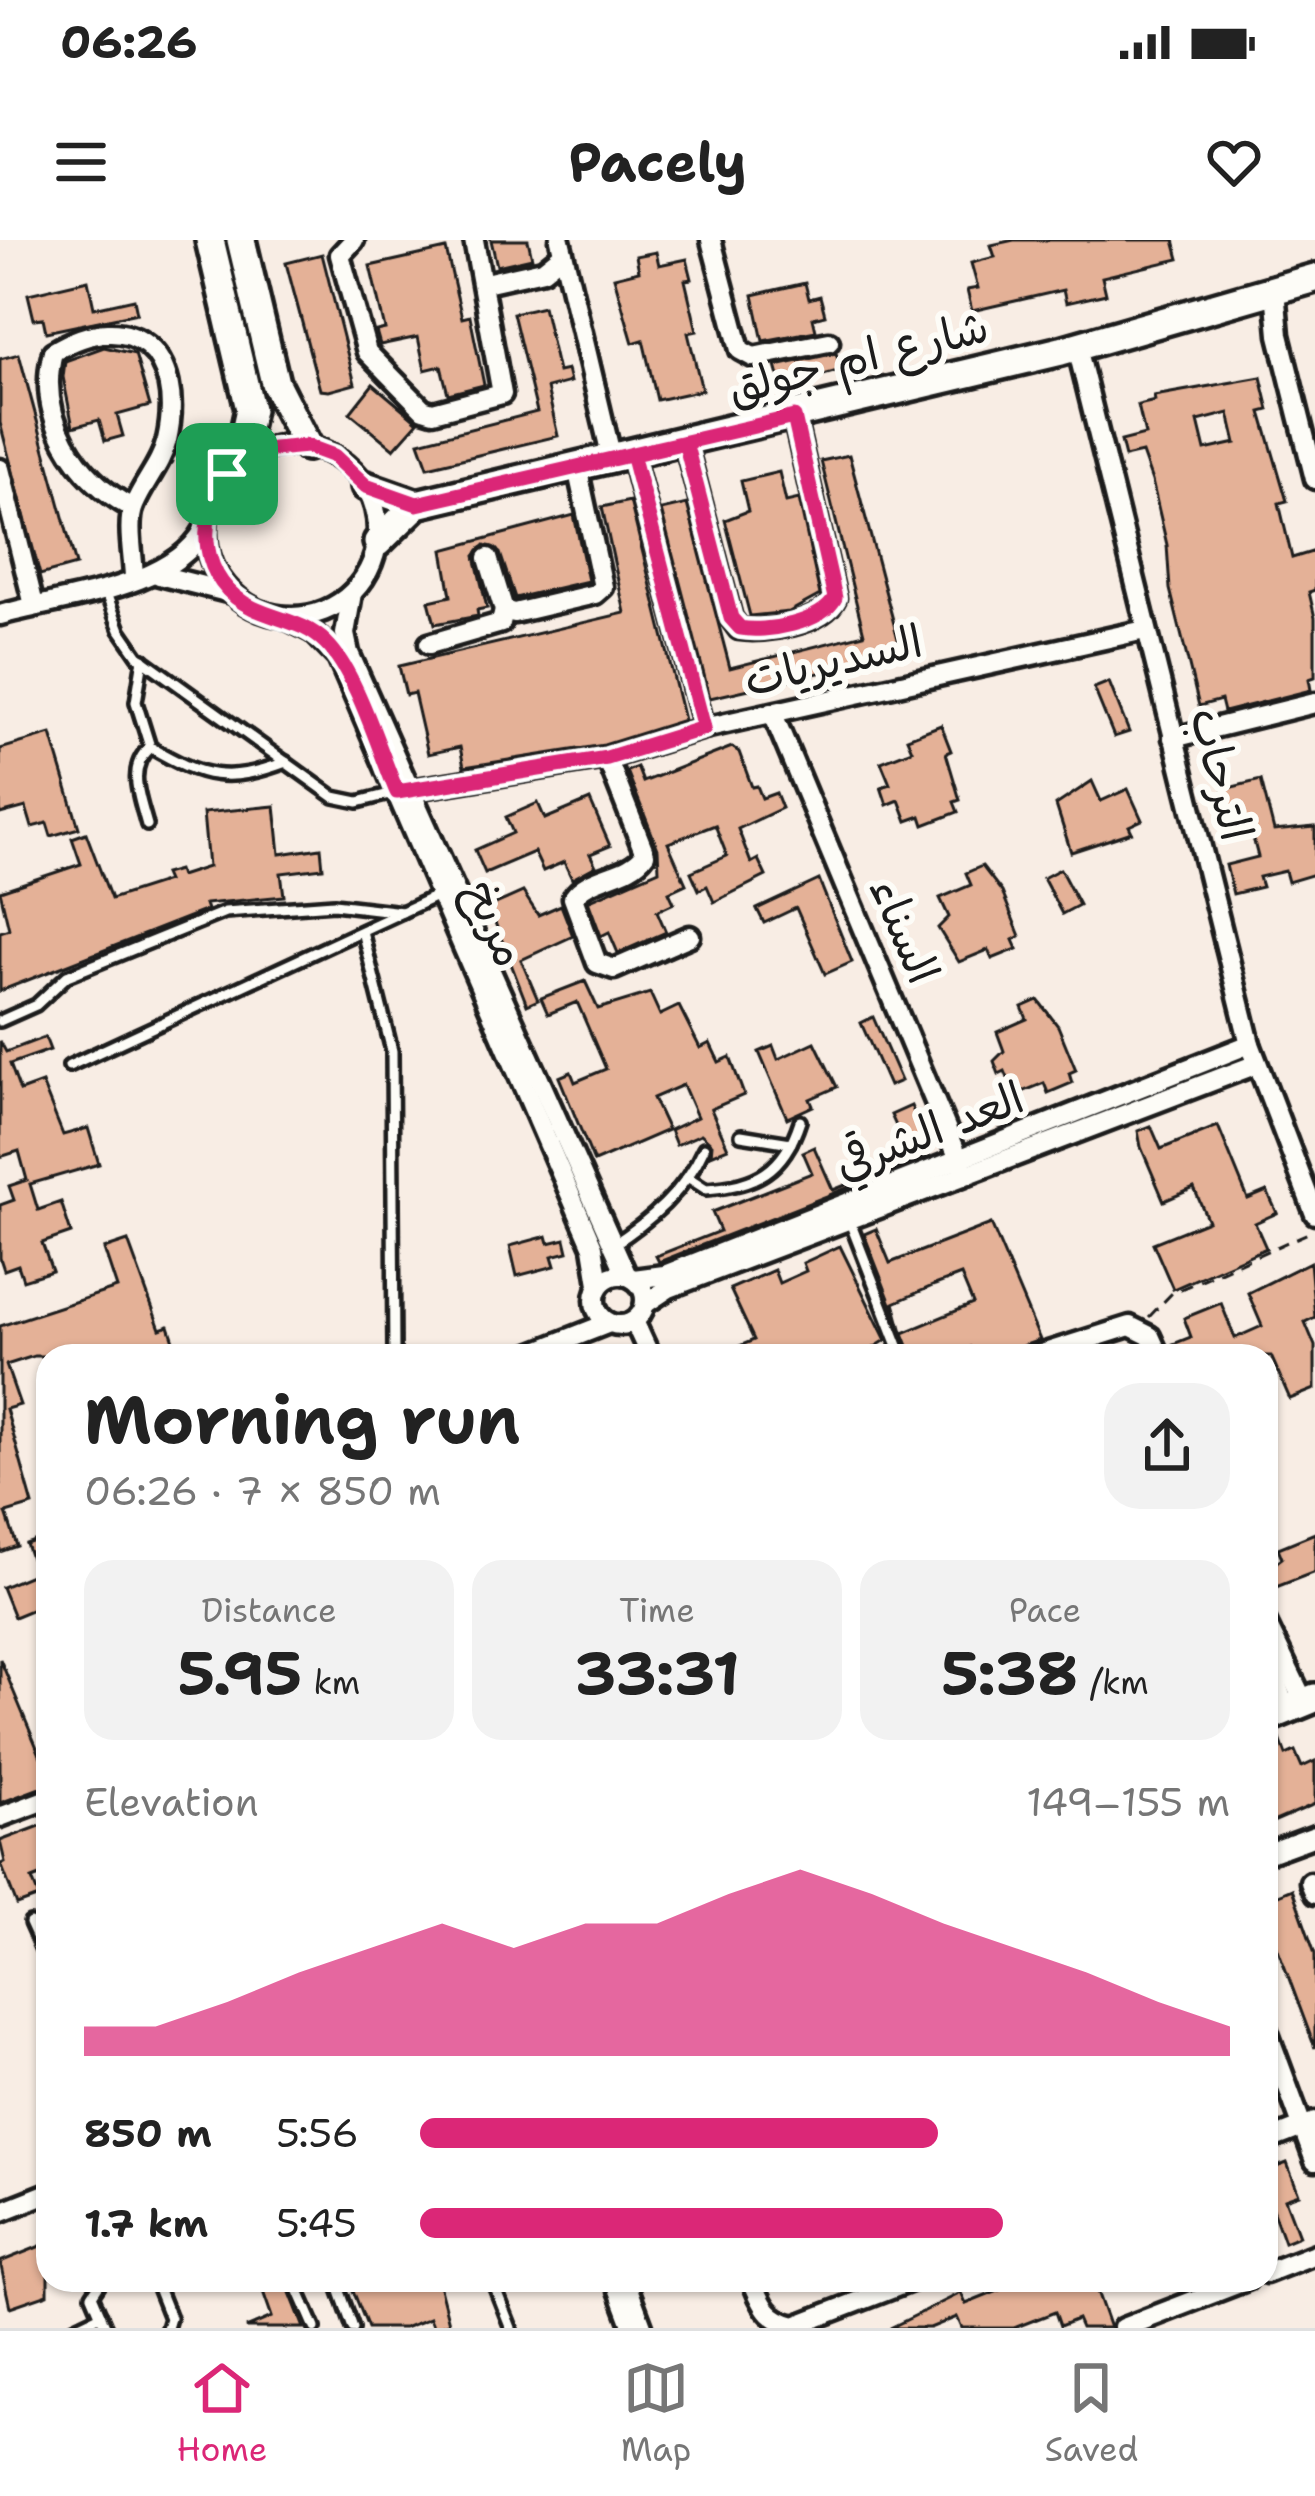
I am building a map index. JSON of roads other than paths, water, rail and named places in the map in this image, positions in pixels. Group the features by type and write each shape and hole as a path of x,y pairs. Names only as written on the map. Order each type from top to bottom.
{"street":[{"path":"210,240 250,409 238,464"},
{"path":"241,240 275,383 307,446"},
{"path":"354,240 340,255 367,352 423,409 452,410 502,394 474,240"},
{"path":"711,240 740,350 753,357 830,342"},
{"path":"485,283 543,270 561,247"},
{"path":"561,247 704,728"},
{"name":"شارع ام جولق","path":"417,504 1077,346 1315,278"},
{"path":"1267,292 1314,475"},
{"path":"132,508 81,470 59,431 45,380 53,352 71,341 113,331 135,333 152,346 172,413 166,446 132,508 134,579"},
{"name":"الترحاب","path":"1077,346 1250,1044 1315,1214"},
{"path":"685,442 731,618 740,628 755,632 818,615 835,598 794,417"},
{"path":"154,575 193,551 218,486 238,464 263,450 307,446 334,456 366,486 417,504 378,542"},
{"path":"504,610 595,595 603,587 577,467"},
{"path":"0,469 34,605"},
{"path":"205,527 214,570 232,593 256,610 284,617 314,615 352,593 369,570 378,542 376,513 366,486"},
{"path":"429,644 490,630 501,623 504,610 488,558"},
{"path":"0,615 154,575 182,577 232,593"},
{"name":"مريخ","path":"352,593 345,634 350,653 593,1247 599,1284"},
{"name":"مريخ","path":"284,617 313,632 338,658 404,790"},
{"name":"السديريات","path":"404,790 607,758 704,728 1145,630"},
{"path":"1173,738 1315,703"},
{"name":"السناء","path":"773,714 963,1168"},
{"path":"607,758 645,854 637,865 579,889 572,898 597,963 614,968 690,936"},
{"name":"مريخ","path":"447,891 610,1246 631,1277"},
{"name":"العد الشرقي","path":"639,1313 669,1288 850,1222 1250,1044"},
{"name":"العد الشرقي","path":"631,1277 664,1275 1257,1064"},
{"path":"609,1323 596,1309 599,1284 609,1277 631,1277 647,1344"},
{"path":"556,1344 639,1313"},
{"path":"1067,1344 1116,1326 1142,1329 1151,1344"},
{"path":"1278,1660 1293,1707"},
{"path":"1278,1679 1293,1707"},
{"path":"0,1817 36,1804"},
{"path":"1278,1850 1315,1836"},
{"path":"1278,2055 1308,2124 1315,2161"},
{"path":"1278,2136 1308,2124"},
{"path":"0,2212 36,2198"},
{"path":"1278,2263 1315,2254"},
{"path":"624,2292 638,2328"},
{"path":"757,2292 763,2308 778,2322 795,2326 881,2292"},
{"path":"1123,2328 1216,2292"},
{"path":"840,2307 848,2328"}],"lane":[{"path":"104,587 125,639 143,659 286,762 345,801 404,790"},
{"path":"143,659 136,702 149,747 195,774 246,777 286,762"},
{"path":"147,825 135,775 139,756 149,747"},
{"path":"69,1066 447,891"},
{"path":"0,1021 36,1005 67,976 225,913 334,904 402,912"},
{"path":"362,931 392,1051 394,1344"},
{"path":"689,1178 706,1189 761,1180 790,1143 800,1121"},
{"path":"741,1135 754,1133 790,1143"},
{"path":"610,1246 649,1222 689,1178 704,1148"},
{"path":"850,1222 897,1344"},
{"path":"30,1923 36,1936"},
{"path":"94,2292 106,2328"},
{"path":"160,2292 170,2318 167,2328"},
{"path":"299,2292 315,2328"},
{"path":"340,2292 353,2328"},
{"path":"497,2292 511,2328"},
{"path":"74,2328 101,2315"}]}
